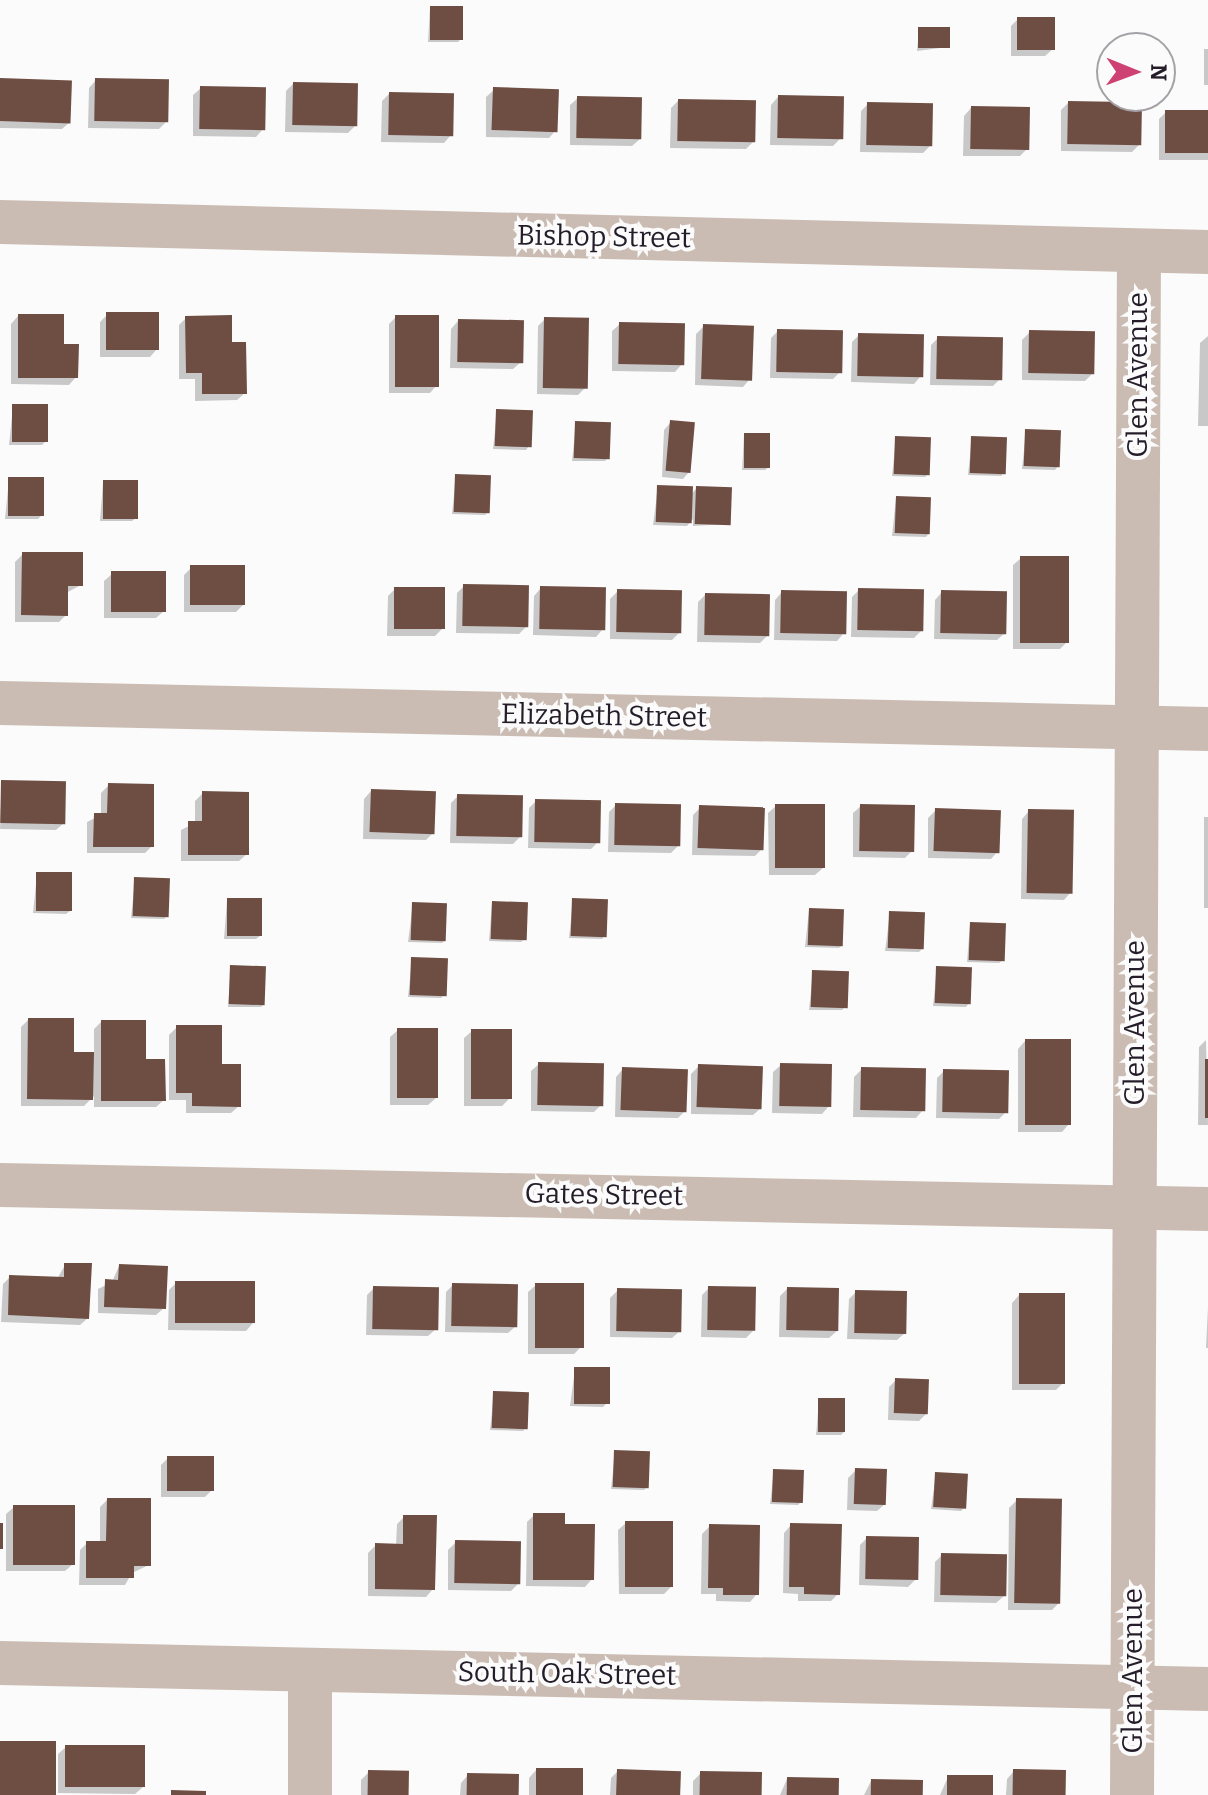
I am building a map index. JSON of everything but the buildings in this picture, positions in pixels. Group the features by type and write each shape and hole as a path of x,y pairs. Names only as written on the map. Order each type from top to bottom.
{"street":[{"name":"Bishop Street","path":"0,222 1208,252"},
{"name":"Glen Avenue","path":"1132,1795 1139,251"},
{"name":"Elizabeth Street","path":"0,703 1208,729"},
{"name":"Gates Street","path":"0,1185 1208,1209"},
{"name":"South Oak Street","path":"0,1663 1208,1689"},
{"path":"310,1670 310,1795"}]}
